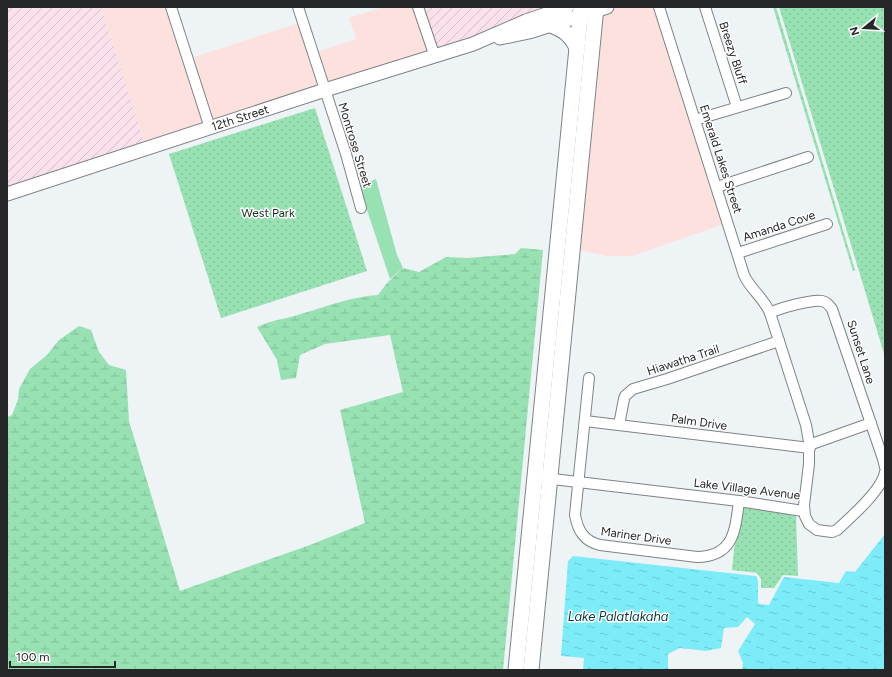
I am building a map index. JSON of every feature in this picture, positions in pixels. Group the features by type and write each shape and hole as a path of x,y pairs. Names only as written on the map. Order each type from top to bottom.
{"highway":[{"path":"516,670 577,48 592,10"},
{"path":"532,670 592,10"},
{"path":"550,25 566,32 577,48"}],"main road":[{"name":"12th Street","path":"7,194 324,90 528,27 567,7"},
{"name":"12th Street","path":"528,27 550,25 592,10"}],"street":[{"path":"171,7 210,128"},
{"name":"Montrose Street","path":"298,7 346,154 361,208"},
{"path":"418,7 435,56"},
{"name":"Emerald Lakes Street","path":"659,7 747,280 770,313"},
{"name":"Breezy Bluff","path":"705,7 737,107"},
{"path":"695,120 786,93"},
{"path":"717,187 808,157"},
{"name":"Amanda Cove","path":"738,253 827,224"},
{"name":"Sunset Lane","path":"770,313 810,301 824,301 827,303 834,314 885,467"},
{"name":"Lake Village Avenue","path":"535,478 739,501 804,510 809,464 809,447 806,425 770,313"},
{"name":"Hiawatha Trail","path":"619,425 625,396 633,389 779,341"},
{"name":"Mariner Drive","path":"589,378 575,515 582,535 600,545 689,556 708,556 718,552 729,544 735,529 739,501"},
{"name":"Palm Drive","path":"585,421 809,447 871,423"},
{"path":"804,510 808,523 813,528 832,532 837,530 864,504 882,480 885,472"}],"shaded area":[{"path":"7,7 101,7 145,145 7,190"},
{"path":"101,7 166,7 205,125 145,145"},
{"path":"383,7 413,7 428,55 327,85 317,52 356,39 349,18"},
{"path":"422,7 556,7 437,52"},
{"path":"619,7 655,7 724,224 632,256 606,256 580,250 600,13"},
{"path":"299,23 320,88 212,123 191,58"}],"green space":[{"path":"773,7 776,7 855,270 853,271"},
{"path":"779,7 885,7 885,357"},
{"name":"West Park","path":"315,108 367,271 221,318 169,154"},
{"path":"376,179 397,255 403,268 390,279 359,186"},
{"path":"521,248 543,250 503,670 7,670 7,417 12,415 18,400 19,389 30,369 47,355 59,340 79,326 91,330 99,352 109,365 126,370 129,421 180,591 310,545 365,523 340,410 403,392 390,335 325,344 300,355 296,378 281,380 277,360 257,327 348,300 378,295 387,283 403,268 419,272 446,257 468,258 515,254"},
{"path":"742,505 796,516 798,576 783,575 774,588 761,588 761,579 757,573 732,570 735,541"}],"water":[{"name":"Lake Palatlakaha","path":"885,534 885,670 742,670 743,663 738,651 755,624 747,617 738,627 724,628 721,648 706,651 680,648 668,654 668,670 583,670 584,658 561,656 568,561 573,556 756,576 758,581 758,602 759,604 769,605 784,577 839,583 846,571 855,572"}]}
